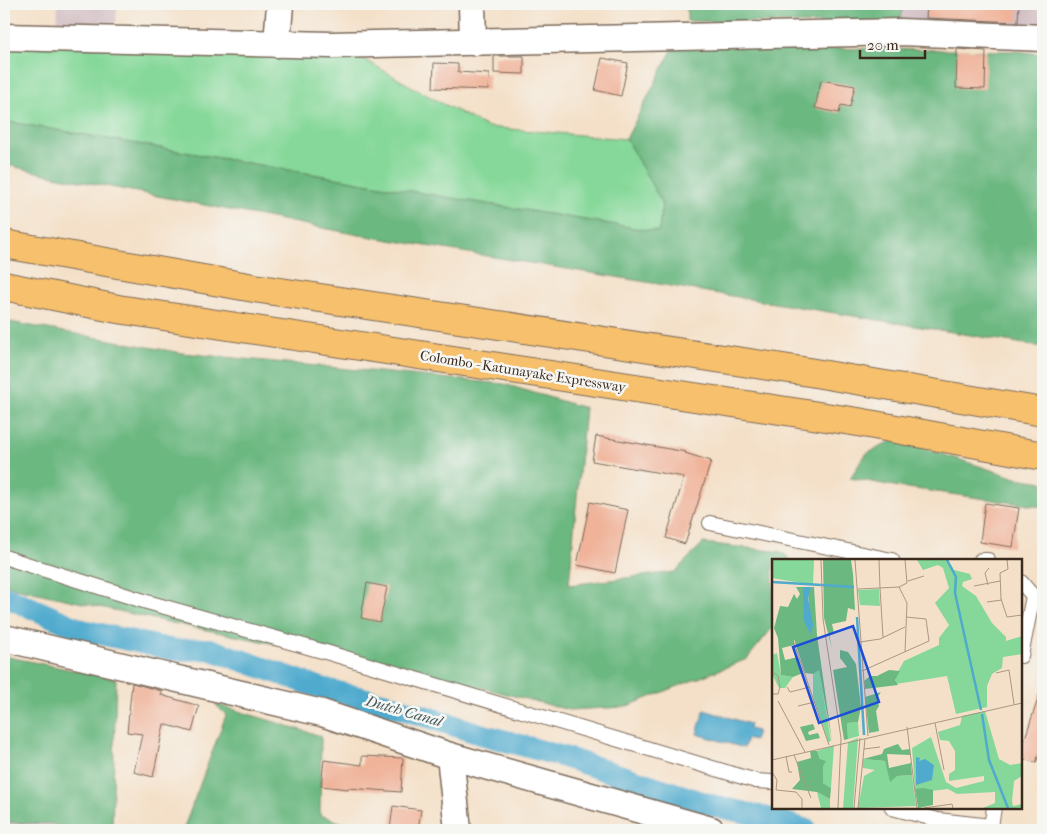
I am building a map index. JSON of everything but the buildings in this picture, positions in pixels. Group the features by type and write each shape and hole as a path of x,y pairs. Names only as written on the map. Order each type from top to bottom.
{"highway":[{"path":"4,244 254,288 809,372 1043,412"},
{"name":"Colombo - Katunayake Expressway","path":"4,286 118,308 858,422 1043,456"}],"street":[{"path":"277,44 280,4"},
{"path":"472,4 473,42"},
{"path":"4,37 331,45 901,32 1043,38"},
{"path":"4,638 322,713 450,756 711,830"},
{"path":"450,756 458,830"}],"lane":[{"path":"710,523 887,559"},
{"path":"4,557 147,602 329,653 756,781 772,782"},
{"path":"1022,583 1033,596 1022,651"},
{"path":"896,809 938,820 991,826 994,809"}],"shaded area":[{"path":"58,4 117,4 116,23 57,25"},
{"path":"903,4 1043,4 1043,26 900,25"},
{"path":"4,822 55,824 58,830 4,830"}],"green space":[{"path":"687,4 903,4 900,25 687,21"},
{"path":"4,45 346,49 487,127 626,139 662,203 659,232 4,121"},
{"path":"674,46 1014,51 1043,54 1043,347 359,235 49,175 4,164 4,121 659,232 662,203 626,139"},
{"path":"4,321 182,353 504,384 585,408 569,585 675,572 703,543 782,552 790,559 772,559 772,628 747,659 625,707 569,710 448,679 172,623 15,588 4,583"},
{"path":"896,439 1016,478 1043,482 1043,507 850,478 866,454"},
{"path":"4,656 116,679 112,830 58,830 55,824 4,822"},
{"path":"215,704 321,736 320,815 358,828 357,830 183,830 226,715"}],"water":[{"path":"704,710 750,724 749,729 757,731 754,741 747,739 744,748 697,734"}],"waterway":[{"name":"Dutch Canal","path":"4,596 82,630 174,650 209,649 321,688 387,704 477,733 564,757 711,805 777,820 806,830"}]}
